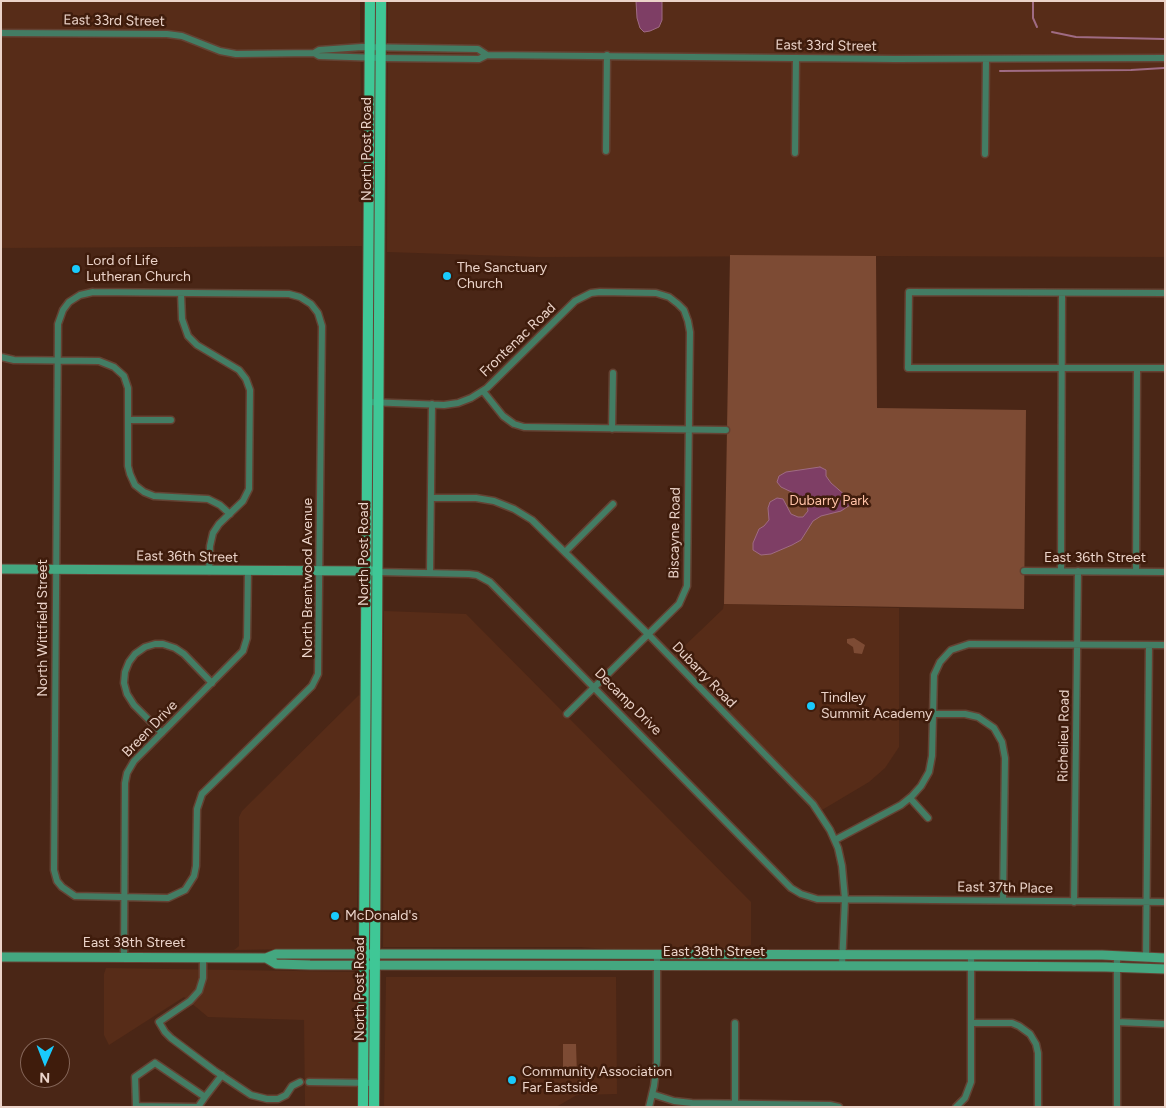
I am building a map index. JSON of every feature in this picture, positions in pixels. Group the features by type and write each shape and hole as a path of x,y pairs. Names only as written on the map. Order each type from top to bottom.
{"main road":[{"name":"North Post Road","path":"363,1107 369,959 372,572 375,53 370,1"},
{"name":"North Post Road","path":"375,53 381,1"},
{"name":"East 36th Street","path":"1,569 372,572"},
{"name":"East 38th Street","path":"1,957 266,958 276,954 369,959 657,966 971,966 1165,969"},
{"name":"East 38th Street","path":"369,959 657,955 971,955 1165,958"},
{"name":"North Post Road","path":"369,959 374,1107"}],"street":[{"name":"East 33rd Street","path":"1,33 167,34 182,36 220,51 236,54 314,53 319,50 479,59 487,55 986,59 1165,58"},
{"name":"East 33rd Street","path":"314,53 319,56 478,49 487,55"},
{"path":"606,151 607,55"},
{"path":"795,153 796,58"},
{"path":"984,154 986,59"},
{"name":"North Wittfield Street","path":"124,898 76,896 64,889 57,880 55,873 59,321 67,304 80,295 93,292 181,294"},
{"name":"Frontenac Road","path":"373,402 444,405 458,403 471,398 483,391 575,301 587,295 600,292 656,293 669,297 680,306"},
{"path":"1165,293 909,292 908,368 1165,368"},
{"path":"1061,571 1062,293"},
{"path":"181,294 182,319 188,336 197,345 239,370 249,387 249,487 243,501 219,524 211,538 209,571"},
{"name":"North Brentwood Avenue","path":"124,898 168,898 181,893 187,888 192,881 195,871 196,812 201,796 314,684 320,666 322,329 318,313 311,304 300,297 289,294 181,294"},
{"name":"Biscayne Road","path":"567,714 679,604 687,586 690,329 687,318 680,306"},
{"path":"1,357 14,360 105,362 117,368 125,378 129,391 129,469 132,478 139,488 150,495 158,497 208,499 220,505 230,514"},
{"path":"1136,572 1137,368"},
{"path":"612,372 612,429"},
{"path":"483,391 503,416 514,424 522,426 726,430"},
{"path":"430,572 432,404"},
{"path":"129,420 171,420"},
{"name":"Dubarry Road","path":"430,498 476,498 494,501 509,506 532,520 648,634 813,804 835,840 842,866 845,899 844,955 842,966"},
{"path":"565,552 613,504"},
{"name":"East 36th Street","path":"1024,571 1165,572"},
{"name":"Richelieu Road","path":"1074,902 1078,571"},
{"name":"Breen Drive","path":"124,957 126,778 132,763 239,657 246,645 248,636 248,572"},
{"name":"Decamp Drive","path":"372,572 469,574 485,579 791,888 809,897 845,899"},
{"path":"162,733 134,705 127,694 124,683 125,672 135,654 145,647 155,644 163,644 175,648 184,654 212,683"},
{"path":"835,840 902,805 921,786 930,766 932,756 933,680 940,662 951,650 970,644 1165,645"},
{"path":"1146,958 1149,645"},
{"path":"933,714 965,714 978,717 992,726 1002,742 1005,758 1003,900"},
{"path":"910,798 928,818"},
{"name":"East 37th Place","path":"845,899 1165,902"},
{"path":"649,1107 657,1061 657,955"},
{"path":"956,1107 965,1098 971,1085 971,955"},
{"path":"1117,956 1117,1107"},
{"path":"203,958 203,978 199,991 188,1003 160,1022 163,1030 170,1038 222,1075 246,1092 259,1098 272,1100 283,1097 292,1086 300,1082"},
{"path":"1117,1022 1165,1024"},
{"path":"735,1023 735,1104"},
{"path":"971,1023 1012,1023 1030,1034 1038,1052 1038,1107"},
{"path":"205,1097 155,1062 135,1077 136,1106 198,1107 222,1075"},
{"path":"309,1082 374,1083"},
{"path":"652,1094 684,1103 783,1106 830,1105 838,1107"}],"shaded area":[{"path":"1,1 360,1 362,246 1,248"},
{"path":"388,1 1165,1 1165,257 539,257 387,252"},
{"path":"636,1 662,1 662,20 659,27 644,32 640,28 637,18"},
{"path":"820,467 826,470 826,476 846,496 850,505 841,511 821,516 813,521 801,540 792,545 771,554 761,555 753,550 753,543 759,529 769,520 768,508 770,502 777,498 783,499 791,514 798,517 803,517 808,511 807,504 802,497 781,487 777,482 779,476 786,472"},
{"name":"Tindley Summit Academy","path":"724,604 899,608 899,747 885,768 869,782 822,810 674,656 723,609"},
{"path":"384,611 466,614 751,902 751,945 738,948 620,950 580,947 383,947"},
{"path":"359,695 362,698 356,948 234,950 239,946 239,817 242,811"},
{"path":"106,968 360,972 359,1107 305,1107 304,1020 208,1017 184,997 109,1045 104,1035 104,974"},
{"path":"386,977 616,977 617,1094 577,1095 556,1107 384,1107"}],"green space":[{"name":"Dubarry Park","path":"730,255 876,256 877,408 1026,410 1024,609 724,604"},
{"path":"854,638 865,645 862,654 854,653 853,647 847,643 847,639"},
{"path":"563,1044 576,1044 577,1075 563,1077"}],"waterway":[{"path":"1033,1 1033,18 1037,27"},
{"path":"1052,32 1076,37 1164,39"},
{"path":"1000,71 1164,68"}],"place":[{"name":"Lord of Life Lutheran Church","path":"76,269"},
{"name":"The Sanctuary Church","path":"447,276"},
{"name":"Tindley Summit Academy","path":"811,706"},
{"name":"McDonald's","path":"335,916"},
{"name":"Community Association Far Eastside","path":"512,1080"}]}
